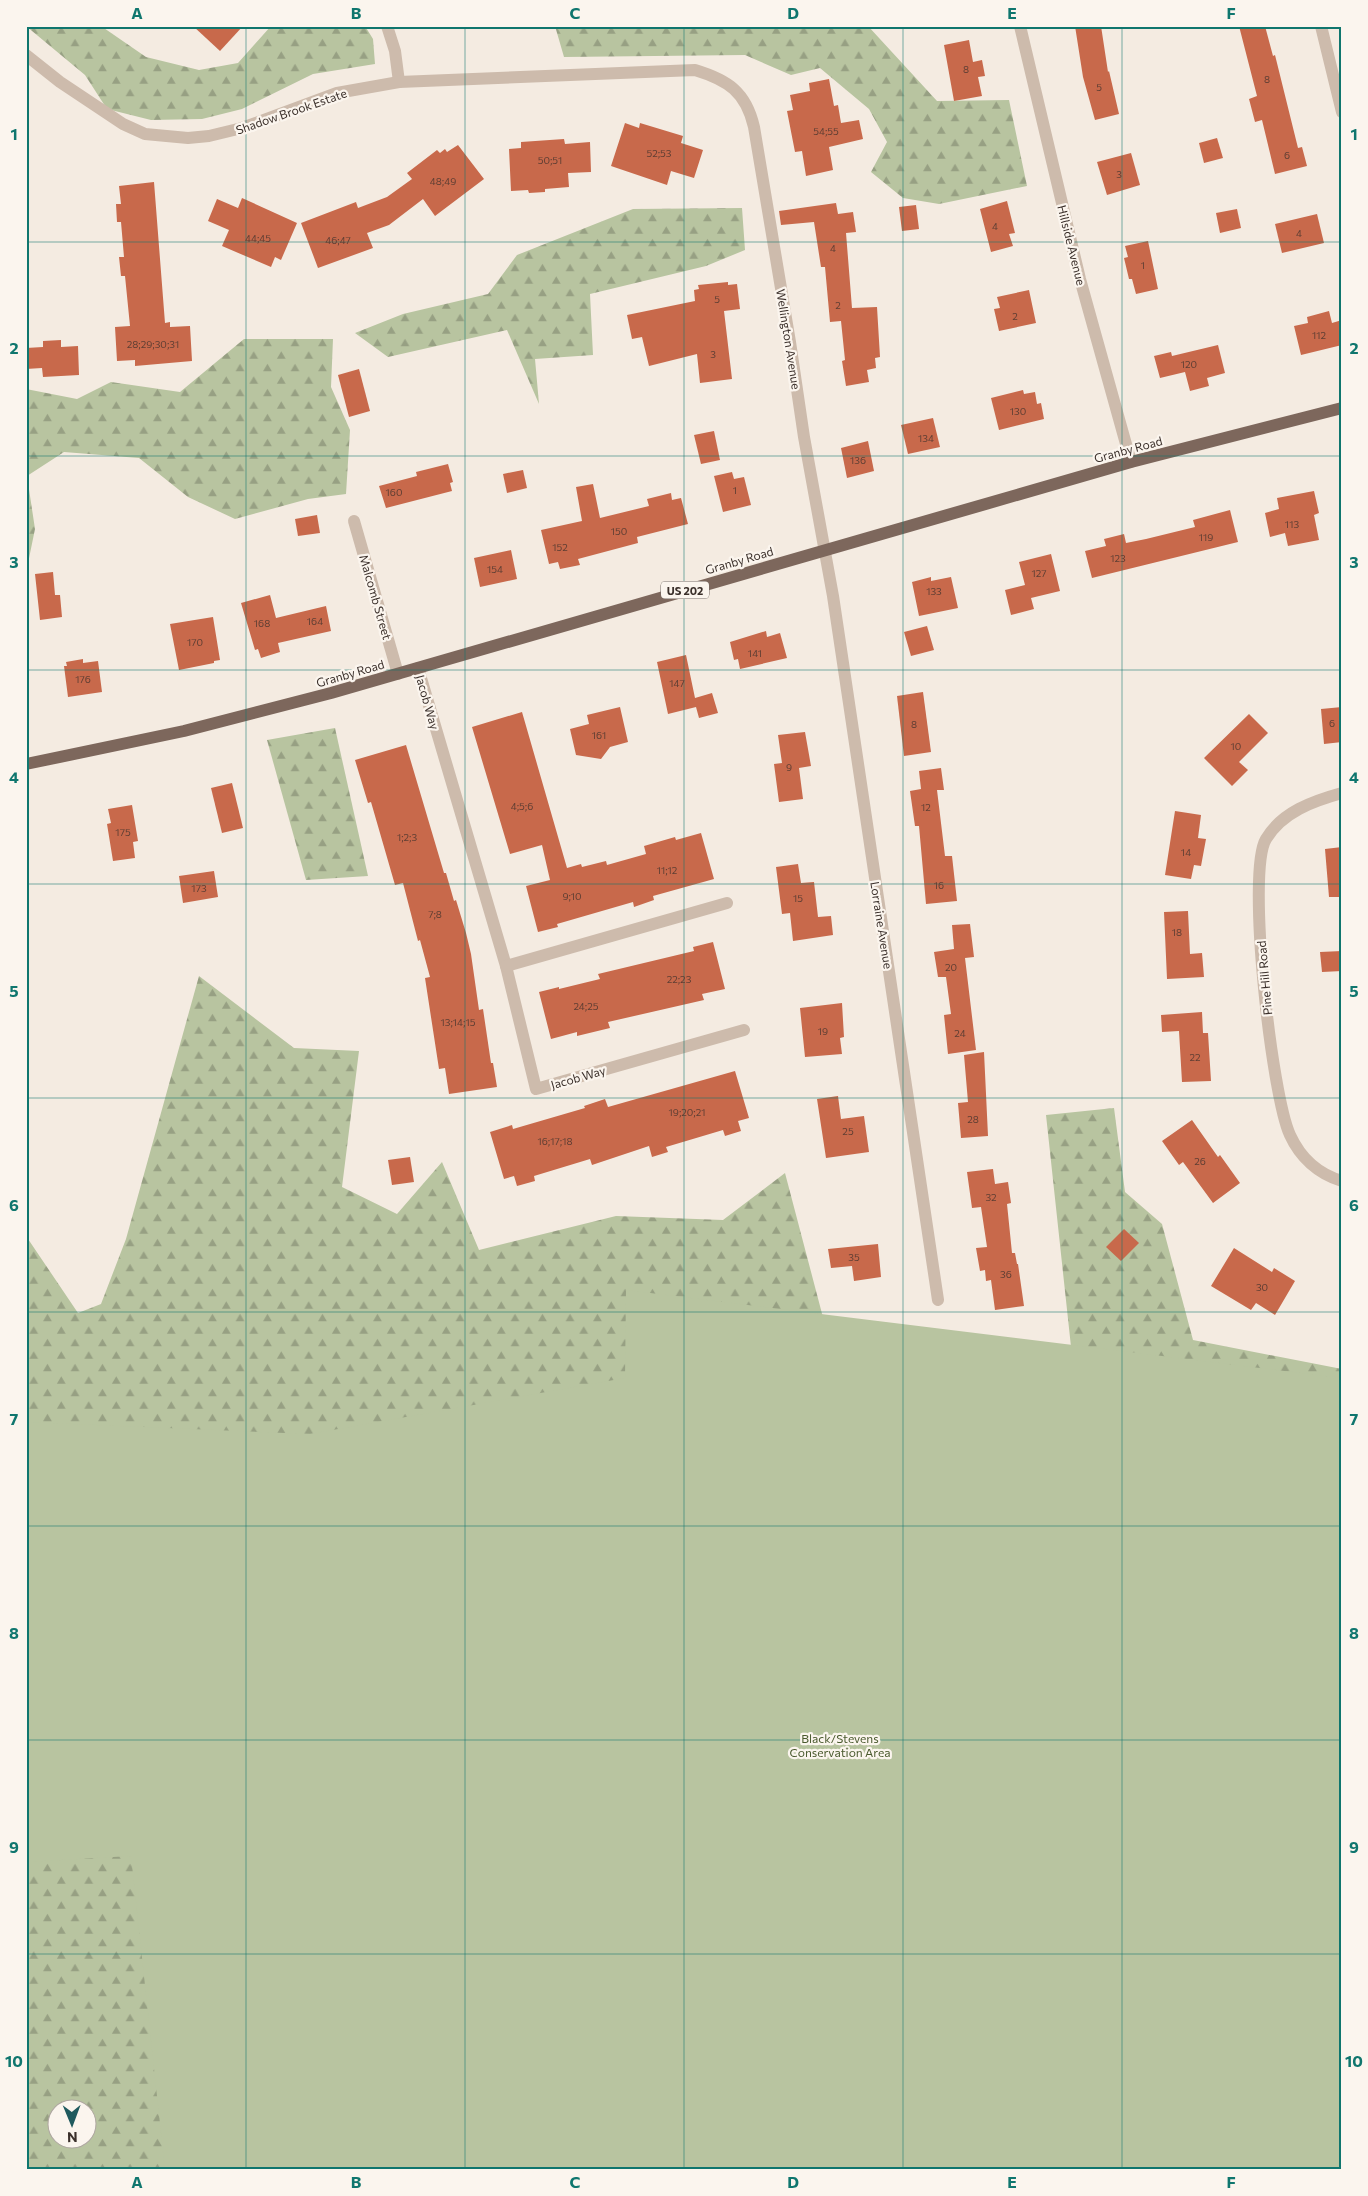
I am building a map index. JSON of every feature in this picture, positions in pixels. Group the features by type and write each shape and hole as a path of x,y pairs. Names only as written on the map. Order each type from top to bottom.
{"main road":[{"name":"Granby Road","path":"26,764 184,731 398,674 1131,462 1342,408"}],"street":[{"path":"387,26 394,51 399,82"},
{"name":"Hillside Avenue","path":"1020,26 1080,279 1131,462"},
{"path":"1321,26 1342,112"},
{"name":"Shadow Brook Estate","path":"26,55 60,82 123,124 145,134 188,138 210,136 242,128 337,93 399,82 652,70 695,70 716,76 735,89 747,102 754,127"},
{"name":"Wellington Avenue","path":"754,127 824,551"},
{"name":"Malcomb Street","path":"354,521 398,674"},
{"name":"Lorraine Avenue","path":"824,551 836,615 938,1300"},
{"name":"Jacob Way","path":"418,668 506,966 536,1090 744,1030"},
{"name":"Pine Hill Road","path":"1342,793 1307,804 1293,812 1272,830 1265,840 1259,857 1258,876 1258,915 1265,991 1274,1072 1284,1121 1290,1136 1306,1160 1316,1169 1342,1181"},
{"path":"506,966 727,903"}],"green space":[{"path":"26,26 101,26 146,57 199,70 238,63 271,26 365,26 373,39 375,64 313,74 242,109 202,119 151,120 107,109 85,75"},
{"path":"555,26 868,26 937,101 1009,100 1027,186 939,204 903,198 871,172 887,142 869,109 820,68 791,75 745,55 564,57"},
{"path":"742,208 745,250 706,266 590,294 593,355 535,359 539,404 507,330 388,357 355,333 403,314 488,294 517,255 633,209"},
{"path":"244,339 333,339 331,387 350,430 346,494 308,499 235,519 188,497 139,458 64,452 27,476 35,529 26,573 26,389 77,399 111,382 180,392"},
{"path":"335,728 368,876 306,880 267,740"},
{"name":"Black/Stevens Conservation Area","path":"199,976 294,1048 359,1051 342,1187 397,1214 442,1162 479,1250 616,1216 723,1220 785,1173 825,1325 1072,1356 1046,1115 1114,1108 1125,1192 1162,1224 1193,1340 1342,1369 1342,2170 26,2170 26,1236 78,1313 101,1304 126,1239"},
{"name":"Black/Stevens Conservation Area","path":"626,1290 1342,1378 1342,2170 165,2170 131,1856 26,1862 26,1422 310,1434 625,1378"}],"building":[{"path":"193,26 243,26 220,51"},
{"path":"1075,26 1101,26 1108,72 1119,114 1095,120 1083,77"},
{"path":"1239,26 1265,26 1273,56 1275,55 1298,148 1302,147 1307,166 1275,174 1262,120 1255,122 1249,99 1257,96"},
{"path":"969,40 973,62 982,60 985,76 978,77 982,96 954,101 944,45"},
{"path":"829,79 834,106 838,105 841,123 859,120 863,139 829,147 833,170 806,176 802,151 795,152 787,111 793,110 790,95 810,91 809,83"},
{"path":"625,123 639,128 640,123 683,136 681,143 703,150 694,178 671,171 667,185 611,166"},
{"path":"1217,138 1223,158 1204,163 1199,143"},
{"path":"564,139 565,144 590,142 591,172 568,173 569,187 545,189 545,192 511,191 509,149 521,148 521,142"},
{"path":"458,145 484,179 435,216 423,199 389,225 367,233 373,248 318,268 301,223 356,202 358,208 387,197 412,179 407,173 437,150 440,153 445,149 447,152"},
{"path":"1131,153 1140,185 1107,195 1097,162"},
{"path":"154,182 165,323 170,322 170,327 190,326 192,361 135,366 135,360 117,361 115,327 130,326 125,276 121,276 119,257 124,257 121,222 117,222 116,204 121,204 119,186"},
{"path":"242,198 297,223 281,260 275,257 271,267 222,246 229,230 208,221 217,199 238,208"},
{"path":"1007,201 1015,233 1009,234 1013,246 991,252 980,209"},
{"path":"836,203 838,214 853,212 856,232 846,233 852,308 877,307 880,357 875,358 876,368 867,370 869,382 846,386 842,361 845,360 841,321 830,322 825,267 821,267 814,222 781,225 779,211"},
{"path":"916,205 919,229 902,231 899,207"},
{"path":"1237,209 1241,228 1220,233 1216,213"},
{"path":"1317,214 1324,243 1282,253 1275,224"},
{"path":"1148,241 1158,289 1136,294 1132,279 1129,279 1124,258 1128,257 1125,246"},
{"path":"728,282 728,285 737,284 740,309 724,311 732,379 700,383 697,354 649,366 642,337 632,339 627,315 695,301 694,290 699,289 698,285"},
{"path":"1029,290 1036,323 999,331 994,309 1000,308 997,297"},
{"path":"1329,311 1332,323 1342,320 1342,345 1301,355 1294,326 1308,323 1307,317"},
{"path":"61,340 61,347 78,346 79,375 43,377 42,368 26,369 26,348 43,347 43,341"},
{"path":"1218,345 1225,373 1207,378 1209,386 1190,391 1185,372 1160,378 1154,356 1171,352 1172,356"},
{"path":"359,369 370,411 349,417 338,375"},
{"path":"1023,390 1024,394 1035,392 1037,404 1041,403 1044,419 999,430 991,398"},
{"path":"933,418 940,447 908,454 901,425"},
{"path":"714,431 720,460 701,464 694,435"},
{"path":"868,441 874,471 847,478 841,448"},
{"path":"448,464 453,482 450,483 452,491 386,508 379,486 417,476 416,472"},
{"path":"523,470 527,488 507,493 503,474"},
{"path":"732,472 734,479 744,477 751,505 723,512 714,476"},
{"path":"593,484 600,518 649,506 647,499 671,493 672,500 681,498 688,524 637,537 638,543 578,559 580,565 560,569 558,562 549,564 541,530 582,521 576,487"},
{"path":"1314,491 1319,513 1314,515 1319,540 1288,546 1285,533 1270,537 1265,513 1279,509 1277,498"},
{"path":"1230,510 1238,542 1092,578 1085,551 1106,546 1104,539 1124,534 1126,543 1146,539 1195,527 1193,520"},
{"path":"317,515 320,533 298,536 295,519"},
{"path":"511,550 517,579 480,587 474,558"},
{"path":"1051,554 1060,591 1031,598 1034,609 1011,615 1005,590 1025,585 1019,562"},
{"path":"53,572 55,595 60,595 62,617 40,620 35,574"},
{"path":"931,577 931,581 951,577 958,608 919,616 912,582"},
{"path":"270,595 276,618 326,606 331,631 278,643 280,652 261,658 258,649 255,650 241,603"},
{"path":"213,617 220,660 179,670 170,624"},
{"path":"927,626 934,650 911,656 904,632"},
{"path":"766,631 767,637 780,633 787,658 740,669 738,659 734,660 730,642"},
{"path":"686,655 695,698 712,693 718,713 699,718 696,707 668,714 657,662"},
{"path":"83,659 83,663 98,661 102,692 68,697 64,666 67,666 66,662"},
{"path":"923,692 931,752 904,756 897,696"},
{"path":"620,707 628,742 610,747 601,759 576,755 570,729 589,724 587,715"},
{"path":"1342,707 1342,742 1324,744 1321,709"},
{"path":"522,712 567,868 581,864 582,867 606,861 607,865 646,854 644,846 675,837 676,840 701,833 714,879 653,896 654,900 634,907 633,902 557,924 558,927 538,932 526,886 550,880 542,845 510,854 472,727"},
{"path":"1249,714 1268,733 1239,762 1248,770 1232,786 1204,758"},
{"path":"805,732 811,766 799,768 803,799 779,802 774,764 782,763 778,735"},
{"path":"406,745 444,873 446,873 454,901 456,900 466,933 479,1010 483,1009 491,1063 493,1063 497,1087 449,1094 445,1068 439,1069 425,978 430,977 420,940 418,941 403,883 395,885 371,802 368,803 355,760"},
{"path":"941,768 944,790 937,790 945,856 952,856 957,901 926,904 919,826 915,826 910,791 921,789 919,771"},
{"path":"232,783 243,828 222,833 211,788"},
{"path":"132,805 138,841 133,842 135,858 113,861 107,824 111,823 108,809"},
{"path":"1175,811 1201,815 1198,838 1206,839 1201,866 1194,865 1191,879 1165,875"},
{"path":"1342,847 1342,897 1329,897 1325,849"},
{"path":"798,864 801,883 814,882 818,917 831,916 833,935 793,941 790,913 782,914 776,867"},
{"path":"214,871 218,897 183,903 179,876"},
{"path":"1188,911 1190,954 1202,953 1204,977 1167,979 1164,912"},
{"path":"970,924 974,957 965,958 976,1050 948,1054 944,1015 951,1014 946,977 938,977 934,952 954,949 952,925"},
{"path":"713,942 725,989 702,994 704,1000 608,1022 610,1028 577,1036 577,1032 551,1039 539,992 600,979 598,974 694,951 693,947"},
{"path":"1342,951 1342,971 1322,972 1320,952"},
{"path":"842,1003 844,1037 840,1038 842,1054 805,1057 800,1008"},
{"path":"1202,1012 1203,1033 1208,1033 1211,1081 1182,1082 1179,1031 1162,1032 1161,1015"},
{"path":"984,1052 988,1136 961,1138 958,1103 968,1102 964,1055"},
{"path":"735,1071 749,1118 738,1121 741,1131 725,1136 723,1130 666,1147 668,1152 652,1157 649,1146 592,1165 590,1159 534,1176 535,1181 517,1186 514,1176 504,1179 490,1132 512,1125 513,1129 585,1108 584,1106 605,1099 608,1107"},
{"path":"838,1096 841,1119 864,1116 869,1152 826,1158 817,1099"},
{"path":"1192,1120 1218,1157 1220,1155 1240,1183 1213,1203 1183,1162 1179,1165 1162,1141"},
{"path":"410,1157 414,1182 392,1185 388,1160"},
{"path":"993,1169 995,1184 1008,1182 1011,1203 1007,1204 1012,1253 1015,1253 1018,1264 1024,1306 995,1310 991,1280 986,1281 985,1270 980,1271 976,1248 987,1247 981,1207 972,1208 967,1172"},
{"path":"1124,1229 1139,1243 1121,1261 1106,1247"},
{"path":"878,1244 881,1277 854,1281 852,1266 831,1268 828,1249"},
{"path":"1234,1248 1272,1272 1274,1268 1295,1281 1275,1315 1256,1303 1251,1310 1211,1286"}]}
